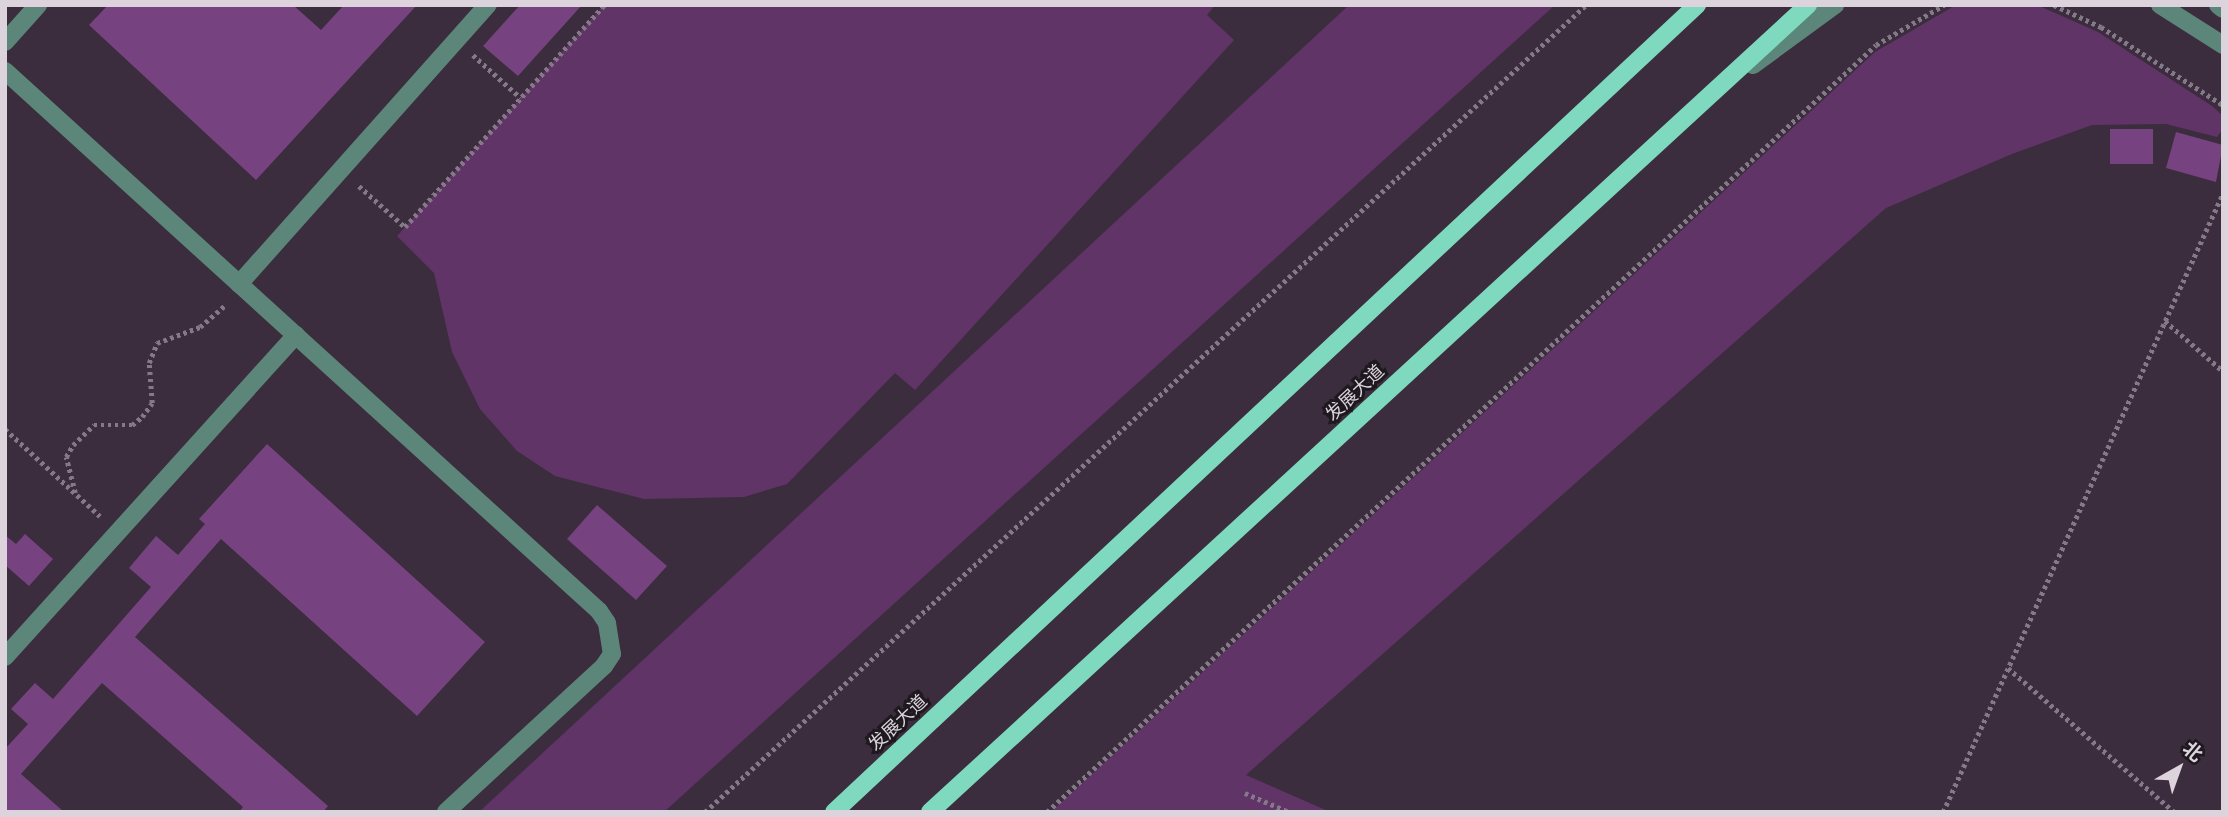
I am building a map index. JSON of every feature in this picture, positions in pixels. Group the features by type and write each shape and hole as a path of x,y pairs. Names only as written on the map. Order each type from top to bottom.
{"main road":[{"name":"发展大道","path":"834,812 1697,5"},
{"name":"发展大道","path":"930,812 1808,5"}],"street":[{"path":"5,42 38,5"},
{"path":"239,284 488,5"},
{"path":"1659,40 1690,5"},
{"path":"1699,105 1835,5"},
{"path":"2160,5 2223,46"},
{"path":"2218,5 2223,9"},
{"path":"5,71 599,611 613,639 612,654 604,666 446,812"},
{"path":"5,657 296,334"}],"path":[{"path":"341,170 405,227 604,5"},
{"path":"705,812 1586,5"},
{"path":"1047,812 1876,45 1944,5"},
{"path":"2054,5 2101,27 2223,105"},
{"path":"457,40 521,98"},
{"path":"1943,812 2223,193"},
{"path":"75,493 66,457 73,445 94,425 132,425 142,417 152,404 149,363 157,343 208,322 239,284"},
{"path":"2165,321 2223,371"},
{"path":"5,429 118,532"},
{"path":"2008,668 2174,812"},
{"path":"1245,793 1289,812"}],"shaded area":[{"path":"604,5 1215,5 1207,15 1234,40 915,390 895,373 787,484 744,497 644,499 555,476 517,451 480,409 452,352 434,273 397,236"},
{"path":"1349,5 1555,5 664,812 479,812"},
{"path":"1956,5 2037,5 2098,32 2212,106 2222,115 2223,129 2217,137 2166,124 2092,125 2012,154 1886,208 1246,775 1330,812 1051,812 1875,52"}],"building":[{"path":"108,5 293,5 321,30 344,5 417,5 256,180 89,25"},
{"path":"520,5 582,5 518,76 483,46"},
{"path":"2110,129 2153,129 2153,164 2110,164"},
{"path":"2176,132 2223,145 2216,182 2166,168"},
{"path":"267,444 485,642 417,716 221,539 135,637 328,806 323,812 239,812 243,807 102,683 21,774 64,812 5,812 5,749 28,724 11,709 35,683 53,699 151,587 129,568 156,536 178,555 205,524 199,519"},
{"path":"597,505 667,566 636,600 567,539"},
{"path":"25,534 53,559 29,586 5,565 5,535 16,544"}]}
